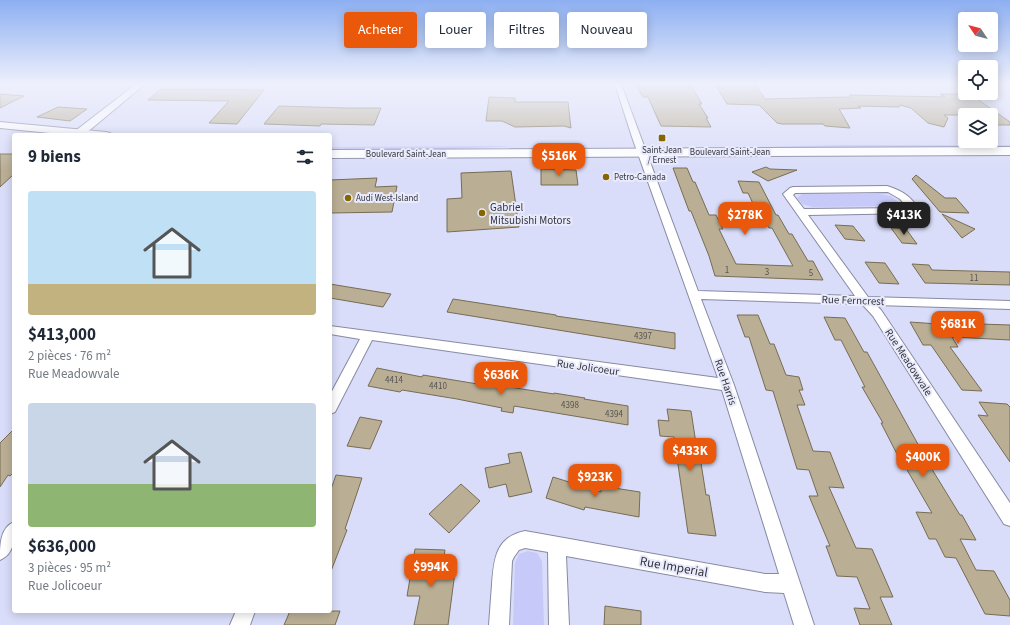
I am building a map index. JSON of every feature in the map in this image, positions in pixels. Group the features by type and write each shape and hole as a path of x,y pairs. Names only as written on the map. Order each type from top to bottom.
{"main road":[{"path":"0,125 68,133"},
{"name":"Boulevard Saint-Jean","path":"332,154 958,141"},
{"path":"998,141 1010,141"},
{"name":"Boulevard Saint-Jean","path":"332,143 1010,151"}],"street":[{"path":"78,133 104,113"},
{"name":"Rue Harris","path":"628,113 727,385 804,625"},
{"name":"Rue Meadowvale","path":"802,212 914,211 912,206 896,191 887,189 793,190 788,194 865,300 877,313 1010,518"},
{"name":"Rue Ferncrest","path":"695,295 1010,305"},
{"name":"Rue Jolicoeur","path":"332,330 727,385"},
{"path":"332,404 368,336"},
{"path":"0,551 12,533"},
{"name":"Rue Imperial","path":"499,625 503,560 506,551 511,544 528,538 557,546 765,583 791,584"},
{"path":"557,546 559,625"},
{"path":"240,625 245,613"}],"shaded area":[{"path":"837,145 958,145 958,148 767,147"},
{"path":"998,145 1010,145 1010,148 998,148"},
{"path":"514,146 450,149 332,150 332,147"},
{"path":"802,194 880,194 891,196 900,204 895,206 813,207 802,204 797,198"},
{"path":"528,551 537,553 542,561 544,625 513,625 515,563 519,554"}],"building":[{"path":"45,113 81,113 70,121 37,117"},
{"path":"218,113 246,113 237,124 209,123"},
{"path":"273,113 379,113 374,125 321,124 320,126 264,124"},
{"path":"487,113 569,113 571,128 564,126 515,127 502,121 486,121"},
{"path":"655,113 705,113 711,127 661,126"},
{"path":"767,113 841,113 850,128 825,126 823,124 777,123"},
{"path":"917,113 958,113 958,115 944,115 948,118 944,127 928,123"},
{"path":"998,114 1010,122 1010,125 998,125"},
{"path":"0,154 12,154 12,176 0,187"},
{"path":"766,167 770,169 797,170 768,181 752,172"},
{"path":"673,168 687,168 693,182 695,182 709,215 716,215 723,229 719,229 736,264 793,266 772,228 769,228 759,211 756,210 748,193 743,193 738,181 759,182 776,215 778,215 789,234 792,234 808,261 813,261 823,280 715,276 709,256 691,211 689,211"},
{"path":"541,169 576,170 578,185 541,185"},
{"name":"Gabriel Mitsubishi Motors","path":"511,171 519,227 447,232 447,199 462,198 461,173"},
{"path":"916,175 945,198 956,198 969,213 940,212 912,179"},
{"path":"377,178 375,187 397,186 392,212 332,213 332,180"},
{"path":"942,214 975,229 962,238"},
{"path":"835,225 853,226 865,241 845,239"},
{"path":"891,228 906,229 917,244 902,243"},
{"path":"865,262 885,263 899,284 879,283"},
{"path":"912,264 929,265 932,270 1010,272 1010,285 925,283"},
{"path":"332,284 391,294 383,307 332,298"},
{"path":"453,299 556,316 675,333 675,349 447,312"},
{"path":"737,315 758,315 770,344 774,344 786,375 799,377 803,390 799,390 805,405 797,405 813,451 830,452 844,488 829,487 856,548 872,549 893,597 880,597 892,625 860,625 854,608 870,609 857,577 837,576 826,546 830,546 809,496 818,496 809,470 797,469 773,391 766,390 749,337 745,337"},
{"path":"824,317 845,318 864,352 867,352 930,466 960,515 962,515 976,540 960,539 976,570 994,571 1010,600 1010,616 985,614 956,558 945,557 936,539 929,539 916,512 932,513 898,456 881,423 883,423 862,387 865,387 841,340 835,340"},
{"path":"910,322 952,325 950,323 1010,325 1010,340 952,337 958,347 950,347 982,391 962,390 931,345 923,345"},
{"path":"377,368 422,377 423,375 502,388 503,386 554,393 628,406 628,425 514,406 513,413 501,411 502,408 457,399 402,390 400,392 368,386"},
{"path":"979,402 1007,404 1010,407 1010,462 978,415 988,416"},
{"path":"667,409 691,411 706,495 709,495 716,536 688,533 674,437 660,436 658,420 669,421"},
{"path":"360,417 382,421 370,449 347,446"},
{"path":"12,431 12,474 10,476 8,475 0,487 0,443"},
{"path":"521,452 532,492 509,497 506,484 489,488 485,468 510,463 508,454"},
{"path":"336,475 362,478 345,529 347,530 332,568 332,486"},
{"path":"553,477 601,492 601,486 640,492 639,517 585,507 584,510 546,498"},
{"path":"461,484 480,501 449,533 429,514"},
{"path":"415,549 445,550 442,571 455,572 448,625 414,625 420,596 407,596"},
{"path":"605,606 641,611 641,625 604,625"},
{"path":"332,611 340,611 335,625 284,625 289,613 332,613"}],"place":[{"name":"Saint-Jean / Ernest","path":"662,138"},
{"name":"Petro-Canada","path":"606,177"},
{"name":"Audi West-Island","path":"348,198"},
{"name":"Gabriel Mitsubishi Motors","path":"482,213"}]}
